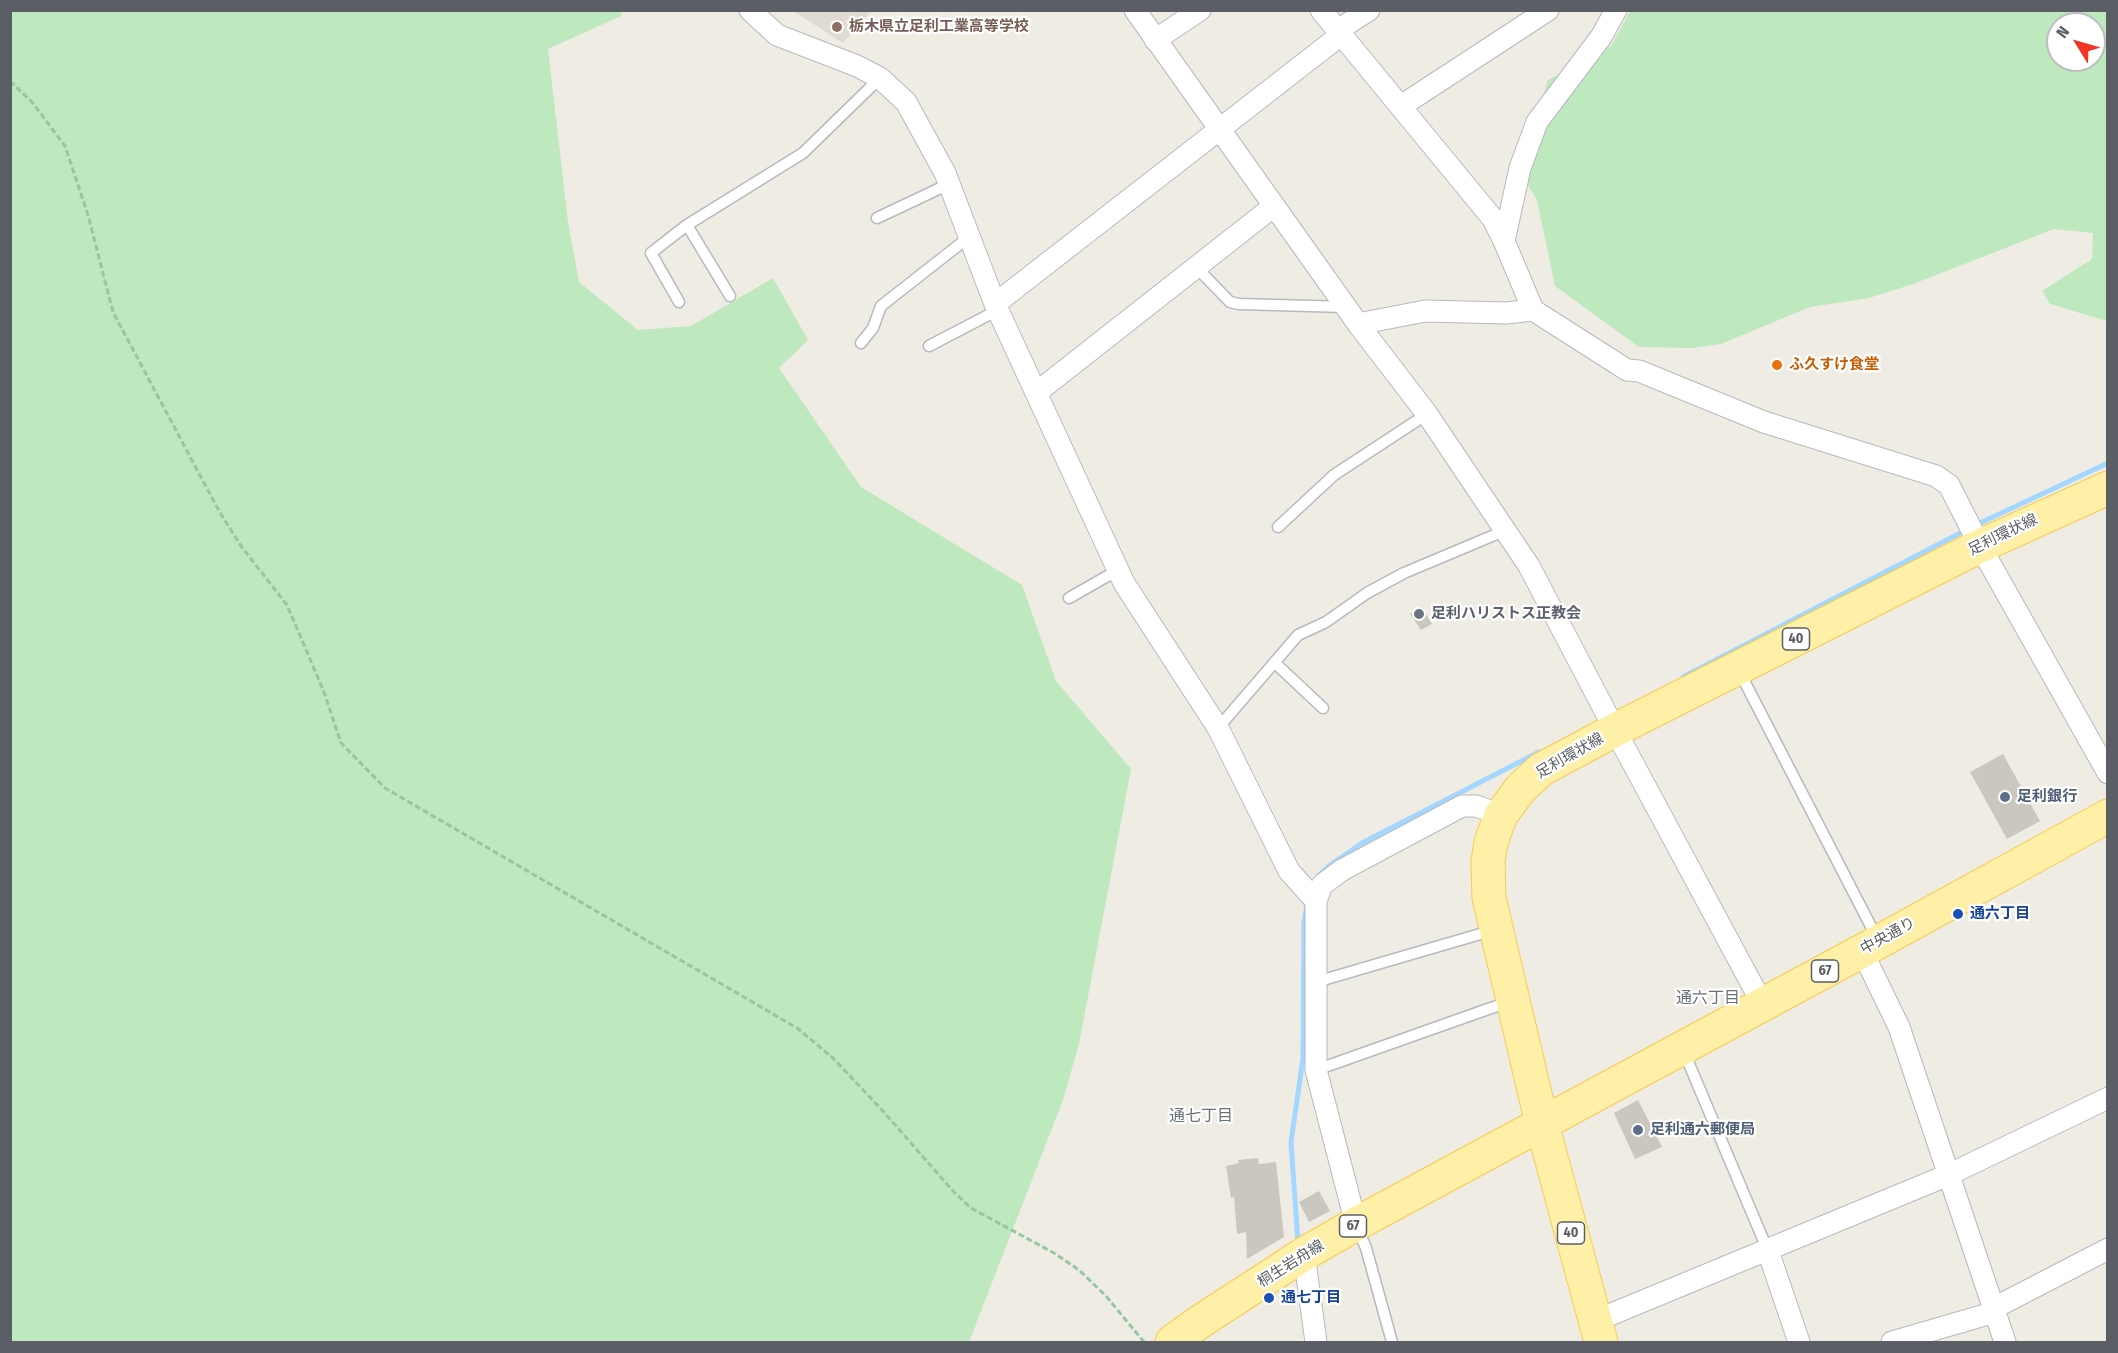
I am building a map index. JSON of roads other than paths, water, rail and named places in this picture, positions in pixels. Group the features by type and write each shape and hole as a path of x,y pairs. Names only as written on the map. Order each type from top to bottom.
{"main road":[{"name":"足利環状線","path":"1598,1332 1542,1124 1489,898 1488,861 1491,842 1501,815 1521,788 1537,774 1615,730 1980,546 2108,488"},
{"name":"中央通り","path":"1542,1124 2108,816"},
{"name":"桐生岩舟線","path":"1173,1342 1202,1333 1304,1254 1542,1124"}],"street":[{"path":"750,10 777,35 858,66 880,78 906,102 926,136 949,184 996,307 1124,583 1218,728 1289,871 1316,901"},
{"path":"1135,10 1352,316 1427,414 1529,566 1763,1005"},
{"path":"1155,40 1200,10"},
{"path":"1321,10 1492,219 1504,241 1533,310 1627,370 1638,371 1764,422 1936,476 1949,485 1980,546 2108,773"},
{"path":"996,307 1369,10"},
{"path":"1401,105 1548,10"},
{"path":"1504,241 1521,168 1537,122 1601,37 1616,10"},
{"path":"1036,393 1274,206"},
{"path":"1352,316 1425,311 1506,313 1533,310"},
{"path":"1356,1224 1316,1070 1316,901 1322,885 1341,870 1462,806 1476,806 1501,815"},
{"path":"1870,946 2005,1342"},
{"path":"1598,1332 1768,1251 1948,1175 2108,1098"},
{"path":"1892,1342 1994,1310 2108,1249"},
{"path":"1768,1251 1799,1342"},
{"path":"1304,1254 1316,1342"}],"lane":[{"path":"679,302 651,253 687,225 803,153 880,78"},
{"path":"878,218 949,184"},
{"path":"687,225 729,296"},
{"path":"861,343 873,328 881,306 969,237"},
{"path":"1197,268 1230,302 1352,316"},
{"path":"929,346 996,307"},
{"path":"1278,527 1334,475 1427,414"},
{"path":"1218,728 1298,635 1326,622 1367,593 1404,573 1504,531"},
{"path":"1069,598 1118,570"},
{"path":"1275,663 1323,708"},
{"path":"1738,669 1870,946"},
{"path":"1316,982 1496,930"},
{"path":"1316,1070 1512,1001"},
{"path":"1682,1048 1768,1251"},
{"path":"1356,1224 1366,1248 1392,1342"}],"waterway":[{"path":"1976,525 2108,463"},
{"path":"1683,677 1968,529"},
{"path":"1318,876 1362,843 1539,752"},
{"path":"1298,1244 1291,1142 1303,1058 1304,921 1307,906"}],"place":[{"name":"栃木県立足利工業高等学校","path":"837,27"},
{"name":"ふ久すけ食堂","path":"1777,365"},
{"name":"足利ハリストス正教会","path":"1419,614"},
{"name":"足利銀行","path":"2005,797"},
{"name":"通六丁目","path":"1958,914"},
{"name":"足利通六郵便局","path":"1638,1130"},
{"name":"通七丁目","path":"1269,1298"}],"district":[{"name":"通六丁目","path":"1708,999"},
{"name":"通七丁目","path":"1201,1117"}]}
